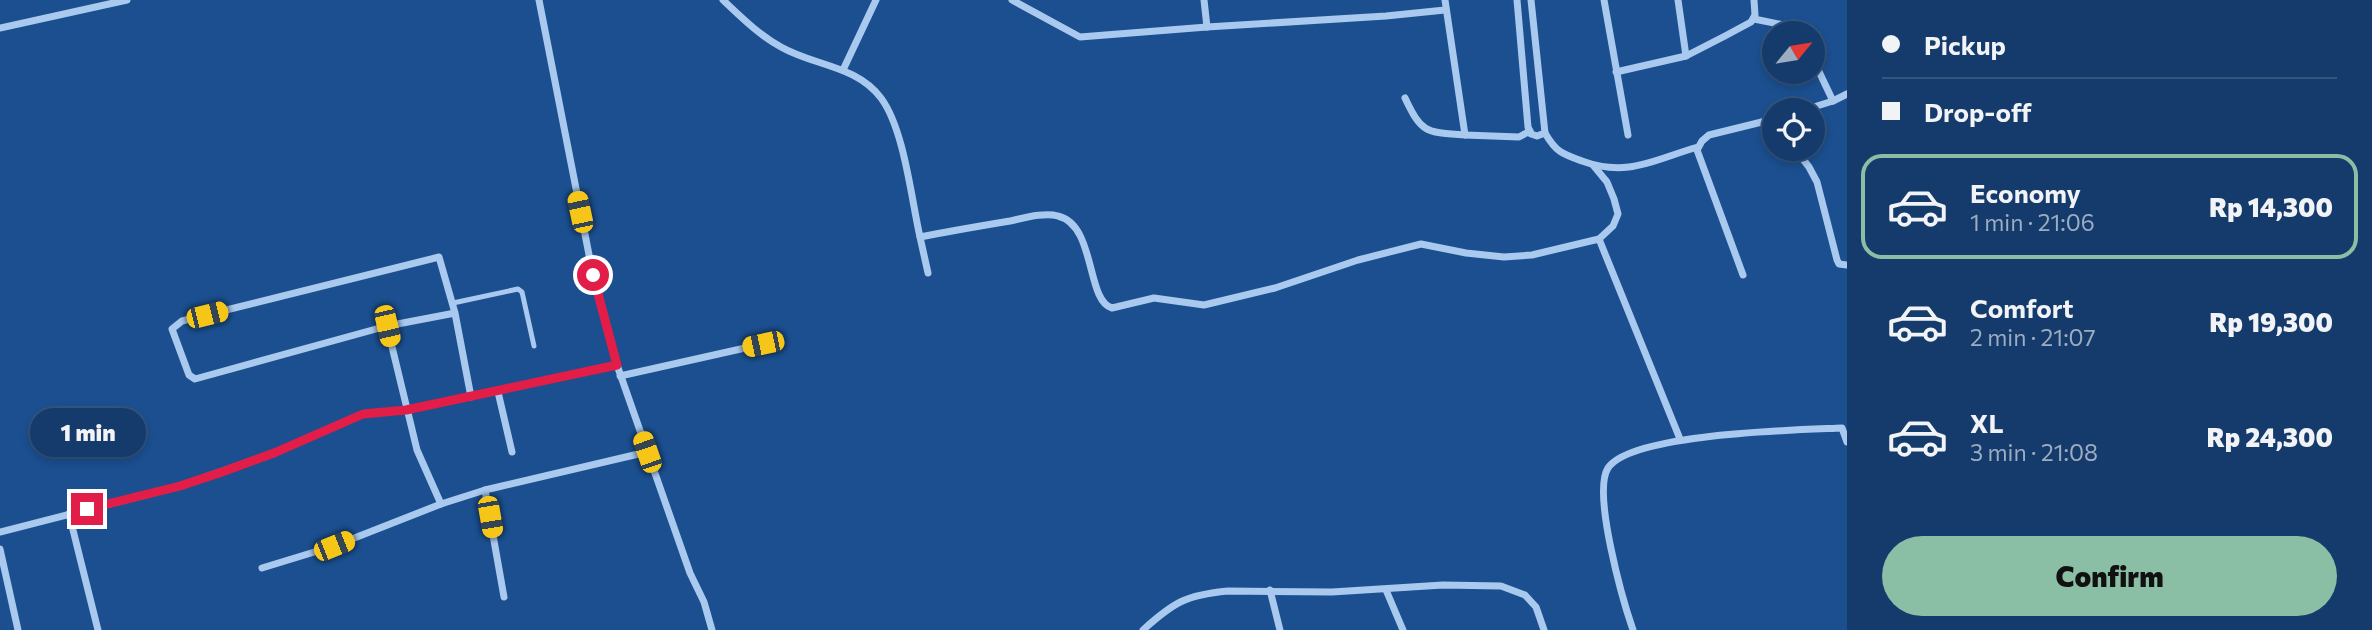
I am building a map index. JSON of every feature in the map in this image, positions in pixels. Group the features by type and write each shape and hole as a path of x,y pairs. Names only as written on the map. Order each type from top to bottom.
{"street":[{"path":"0,27 127,0"},
{"path":"539,0 588,251 620,376 690,573 704,601 712,630"},
{"path":"723,0 761,35 784,49 843,70 863,81 880,97 892,118 928,273"},
{"path":"843,70 876,0"},
{"path":"1012,0 1080,37 1386,16 1456,0"},
{"path":"1205,0 1207,27"},
{"path":"1517,0 1528,127 1537,136 1545,133"},
{"path":"1531,0 1545,133 1554,148 1562,154 1617,170 1698,147 1705,138 1715,133 1762,123"},
{"path":"1604,0 1628,135"},
{"path":"1678,0 1686,56"},
{"path":"1754,0 1754,19"},
{"path":"1445,4 1465,135"},
{"path":"1616,72 1686,56 1754,19"},
{"path":"1754,19 1764,21"},
{"path":"1825,84 1833,101"},
{"path":"1825,103 1847,94"},
{"path":"1405,98 1422,127 1436,133 1509,138 1530,131"},
{"path":"1698,147 1698,154 1742,275"},
{"path":"1804,161 1817,182 1836,260 1839,264 1847,265"},
{"path":"920,237 1056,215 1070,220 1078,230 1099,292 1104,303 1112,308 1154,298 1204,305 1275,288 1358,260 1421,244 1504,257 1532,255 1599,239 1613,226 1618,214 1607,182 1593,165"},
{"path":"1599,239 1680,439"},
{"path":"455,313 387,326 195,379 189,375 172,329 182,321 439,257 453,303 455,313 471,397"},
{"path":"387,326 417,450 441,505"},
{"path":"620,376 763,344"},
{"path":"0,532 180,486 274,453 363,414 406,410 617,365"},
{"path":"498,392 512,452"},
{"path":"1633,630 1608,533 1605,477 1615,462 1680,439 1722,435 1845,428 1847,442"},
{"path":"262,568 334,546 485,490 647,452"},
{"path":"485,490 504,597"},
{"path":"69,514 98,630"},
{"path":"0,549 18,630"},
{"path":"1148,628 1164,611 1184,598 1228,591 1386,590 1443,585 1501,586 1525,595 1536,607 1544,630"},
{"path":"1270,590 1280,630"},
{"path":"1386,590 1403,630"}],"lane":[{"path":"453,303 518,289 522,292 534,346"}],"route":[{"path":"87,509 180,486 222,472 274,453 363,414 406,410 617,365 593,275"}]}
